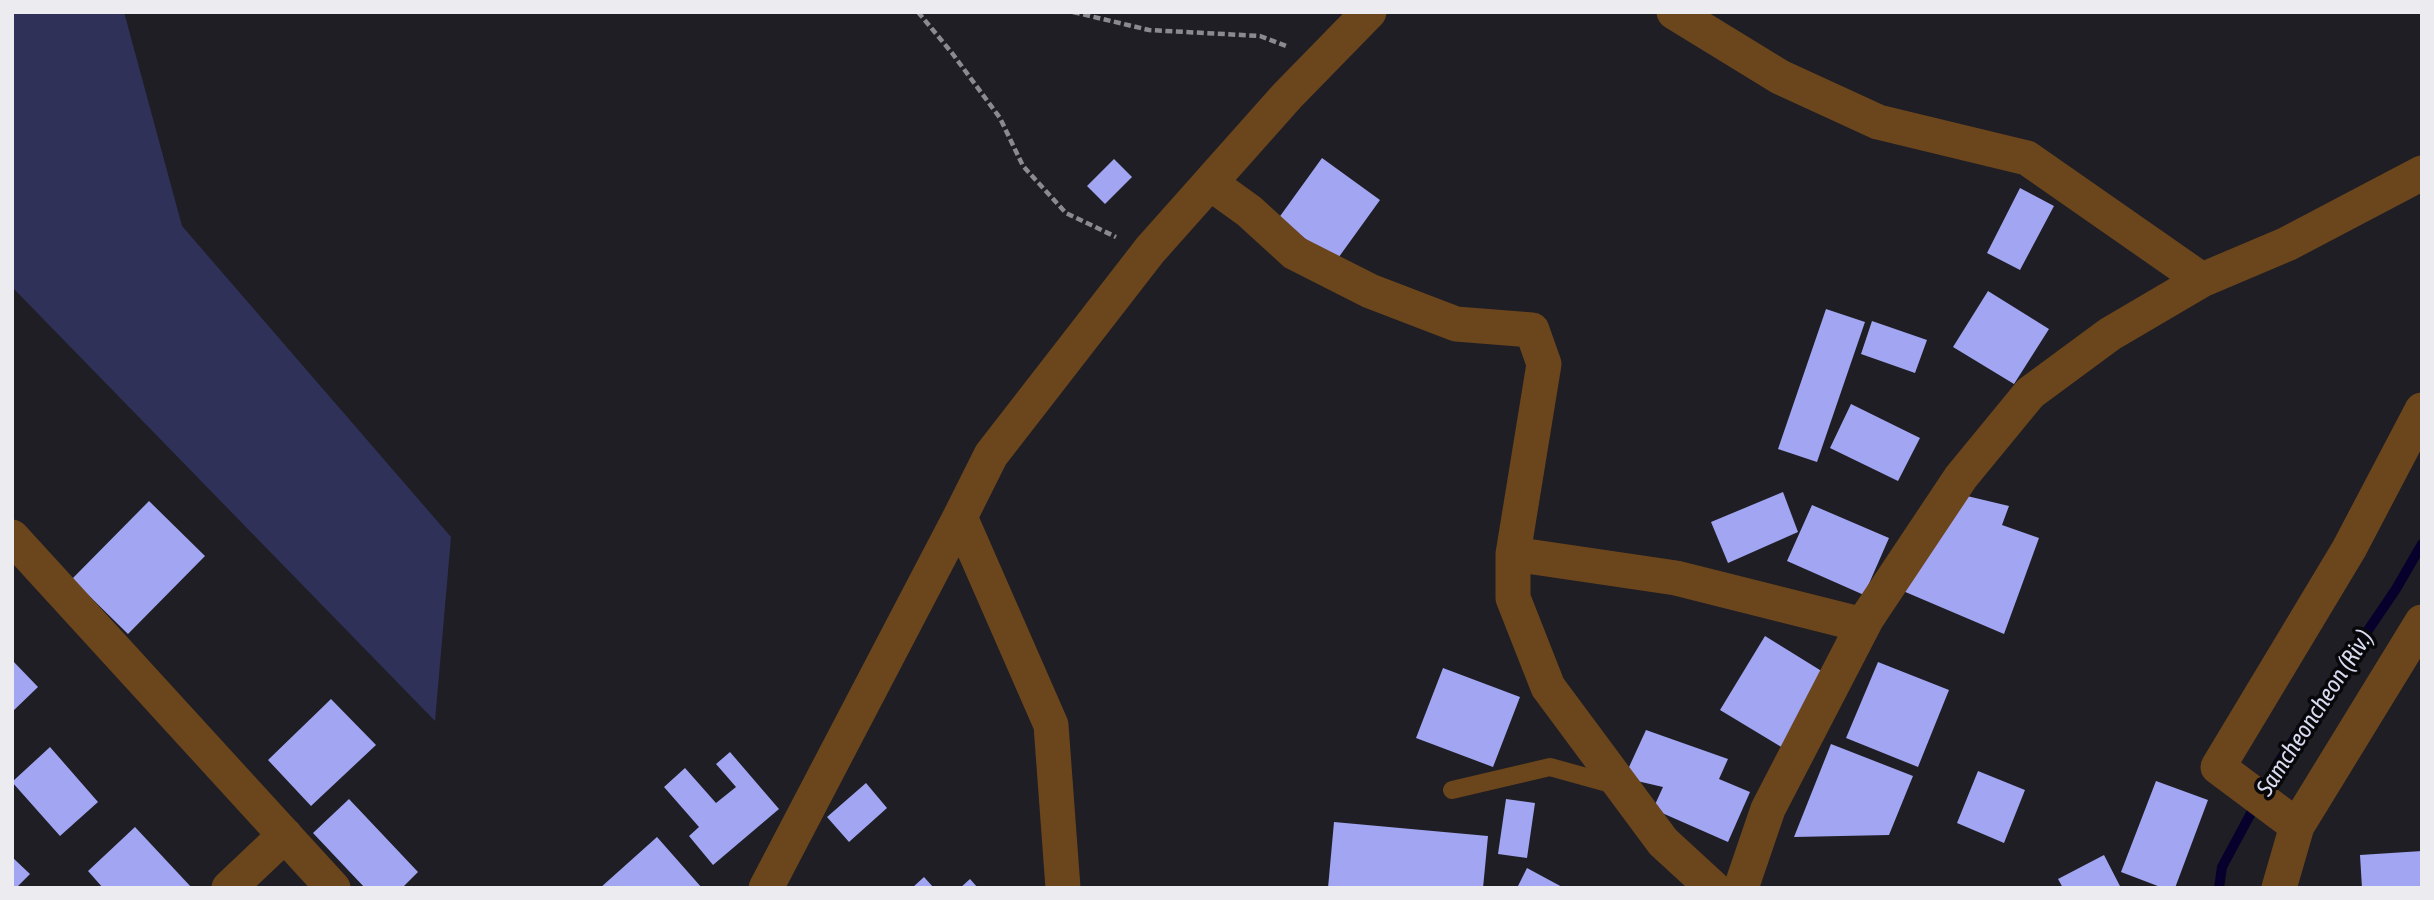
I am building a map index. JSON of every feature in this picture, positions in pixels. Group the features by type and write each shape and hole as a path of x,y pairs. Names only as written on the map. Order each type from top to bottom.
{"street":[{"path":"766,888 991,456 1150,250 1369,12"},
{"path":"1674,12 1780,77 1878,122 2027,158 2202,279"},
{"path":"1741,888 1768,809 1863,625 1961,477 2030,393 2110,334 2202,279 2287,244 2422,173"},
{"path":"1210,183 1249,211 1295,253 1370,290 1456,324 1532,330 1544,364 1513,554 1513,598 1548,687 1663,842 1713,888"},
{"path":"2288,819 2218,767 2349,549 2422,410"},
{"path":"960,517 1051,725 1063,888"},
{"path":"12,537 333,888"},
{"path":"1513,554 1676,578 1863,625"},
{"path":"2279,888 2288,819 2422,622"},
{"path":"229,888 285,835"}],"lane":[{"path":"1452,790 1550,767 1622,786"}],"path":[{"path":"918,12 952,52 1000,118 1023,166 1066,214 1100,231 1150,250"},
{"path":"1073,12 1149,30 1260,36 1322,61"}],"shaded area":[{"path":"12,12 124,12 182,226 451,537 435,721 12,287"}],"building":[{"path":"1322,158 1380,200 1336,261 1278,219"},
{"path":"1114,159 1132,177 1105,204 1087,186"},
{"path":"2020,188 2054,206 2020,270 1987,253"},
{"path":"1988,291 2049,329 2014,384 1953,347"},
{"path":"1826,309 1865,322 1817,462 1778,449"},
{"path":"1872,321 1927,340 1915,373 1861,354"},
{"path":"1851,404 1920,438 1898,481 1830,448"},
{"path":"1783,492 1798,532 1728,563 1711,522"},
{"path":"1967,496 2009,506 2002,525 2039,538 2004,634 1903,591"},
{"path":"149,501 205,556 128,634 72,579"},
{"path":"1812,505 1889,538 1864,595 1787,561"},
{"path":"1765,636 1828,675 1783,748 1720,710"},
{"path":"12,660 38,687 12,712"},
{"path":"1878,662 1949,690 1918,767 1846,738"},
{"path":"1443,668 1520,697 1493,767 1416,738"},
{"path":"331,699 376,745 311,806 268,760"},
{"path":"1646,730 1728,759 1719,779 1750,792 1728,842 1653,809 1663,787 1624,778"},
{"path":"1831,744 1913,776 1889,835 1794,837"},
{"path":"50,747 98,802 60,836 12,782"},
{"path":"730,752 779,809 713,865 689,836 699,827 664,787 685,768 716,803 736,787 716,764"},
{"path":"1978,771 2025,790 2004,843 1957,823"},
{"path":"2156,781 2208,800 2175,888 2163,888 2121,872"},
{"path":"866,783 887,808 849,842 827,817"},
{"path":"349,799 418,872 402,888 365,888 313,833"},
{"path":"1506,799 1535,803 1527,858 1498,854"},
{"path":"1334,822 1488,836 1483,888 1328,888"},
{"path":"135,827 192,888 103,888 88,871"},
{"path":"657,837 702,888 600,888"},
{"path":"2422,851 2422,888 2362,888 2360,855"},
{"path":"2104,855 2121,888 2063,888 2058,879"},
{"path":"12,857 30,874 16,888 12,888"},
{"path":"1527,868 1564,888 1517,888"},
{"path":"924,877 934,888 912,888"},
{"path":"970,879 978,888 960,888"}],"waterway":[{"name":"Samcheoncheon (Riv.)","path":"2219,888 2222,867 2278,763 2396,589 2422,544"}]}
